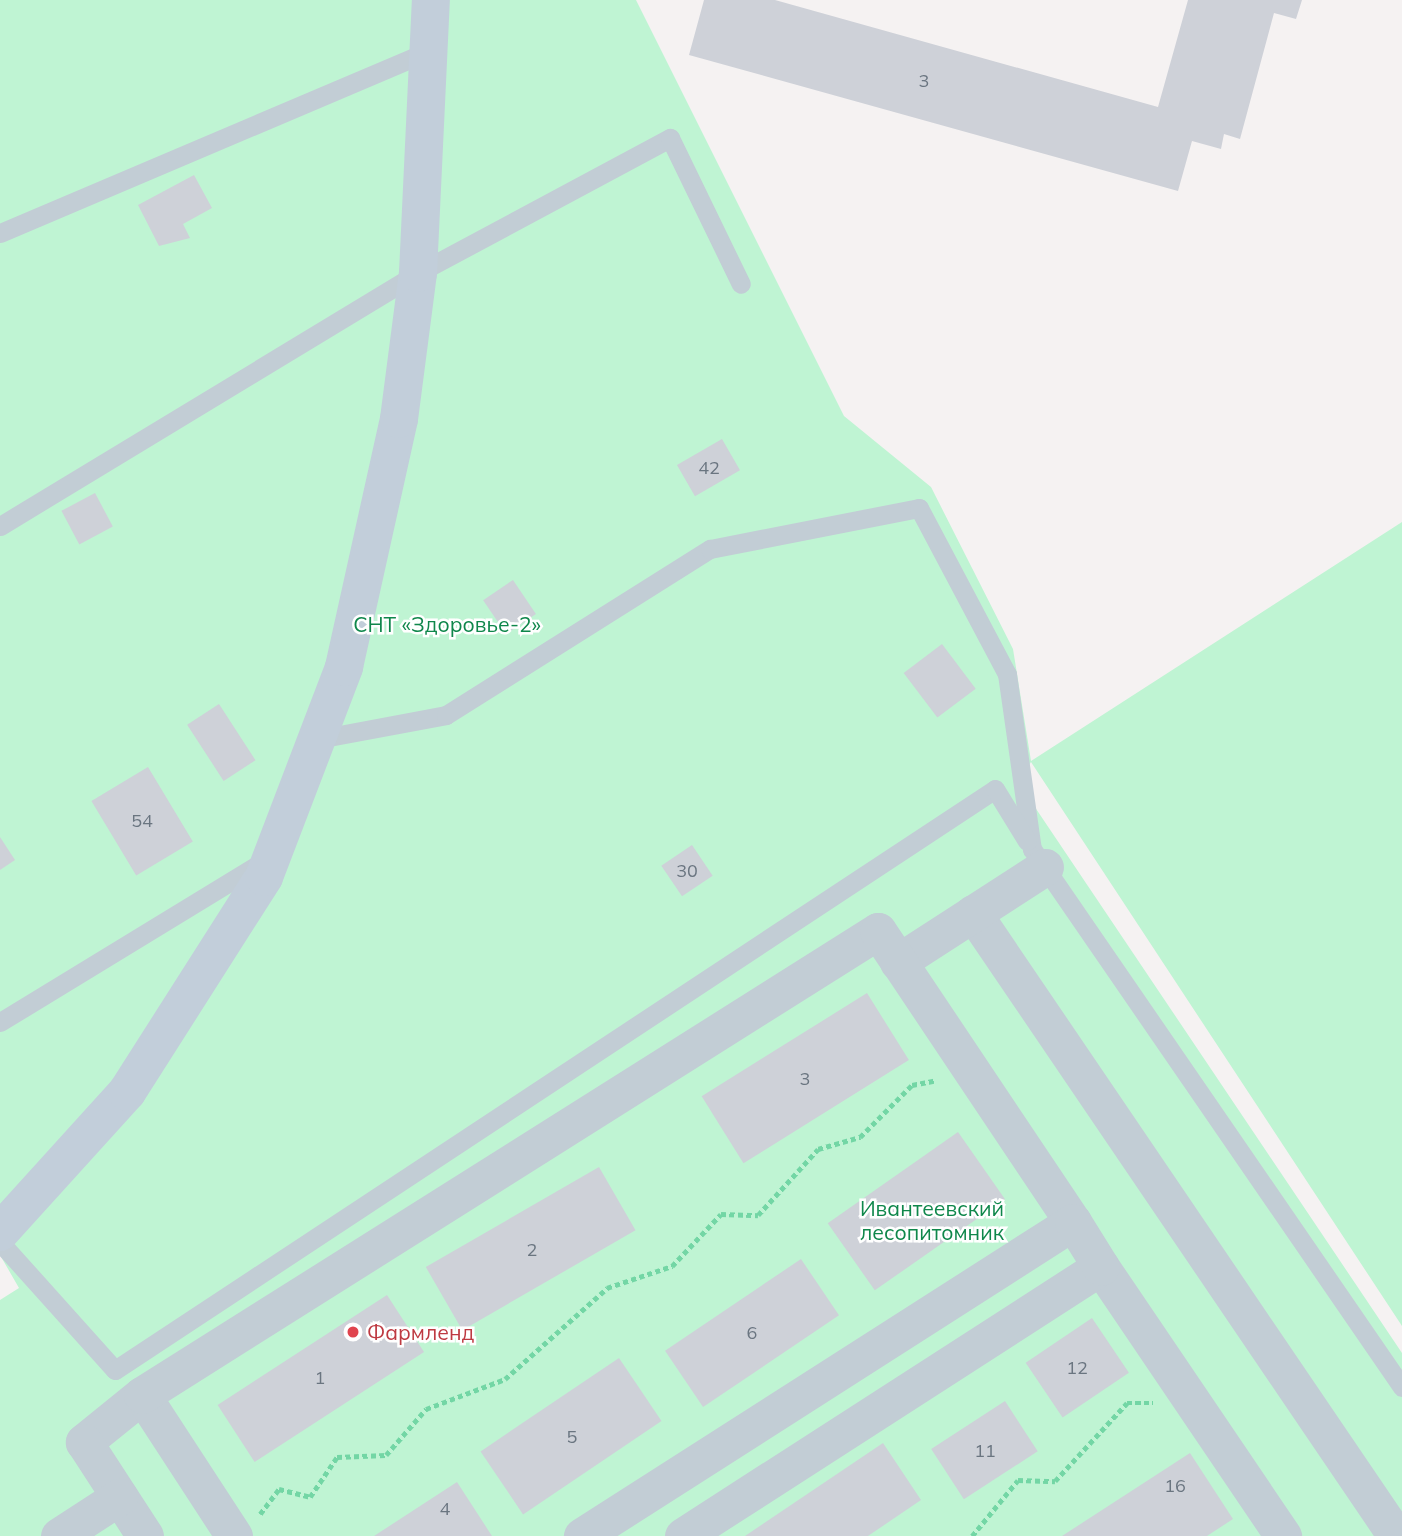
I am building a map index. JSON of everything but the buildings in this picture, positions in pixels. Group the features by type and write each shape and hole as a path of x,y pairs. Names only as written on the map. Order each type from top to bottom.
{"main road":[{"path":"0,1232 127,1092 275,854 344,667 396,432 418,273 431,0"}],"street":[{"path":"898,962 974,913 1039,858"},
{"path":"974,913 1396,1536"},
{"path":"145,1536 84,1442 142,1395 878,931 1283,1536"},
{"path":"582,1536 1073,1222"},
{"path":"683,1536 1101,1267"},
{"path":"142,1395 246,1527"},
{"path":"59,1536 119,1497"}],"lane":[{"path":"0,233 428,51"},
{"path":"0,526 418,273 670,138 741,284"},
{"path":"318,739 446,715 710,549 919,508 1007,674 1039,858"},
{"path":"0,1242 115,1370 995,789 1039,858 1402,1387"},
{"path":"0,1023 275,854"}],"path":[{"path":"246,1527 279,1489 310,1497 337,1457 386,1455 426,1409 505,1379 607,1288 672,1266 721,1214 758,1215 818,1149 860,1137 912,1085 972,1072"},
{"path":"972,1536 1018,1480 1055,1481 1127,1403 1192,1402"}],"green space":[{"path":"0,0 636,0 844,416 931,487 1013,649 1031,761 1402,522 1402,1326 1031,762 1018,782 1402,1353 1402,1536 0,1536 0,1300 19,1288 0,1255"}],"place":[{"name":"Фармленд","path":"353,1332"}],"park label":[{"name":"СНТ «Здоровье-2»","path":"447,624"},
{"name":"Ивантеевский лесопитомник","path":"932,1220"}]}
